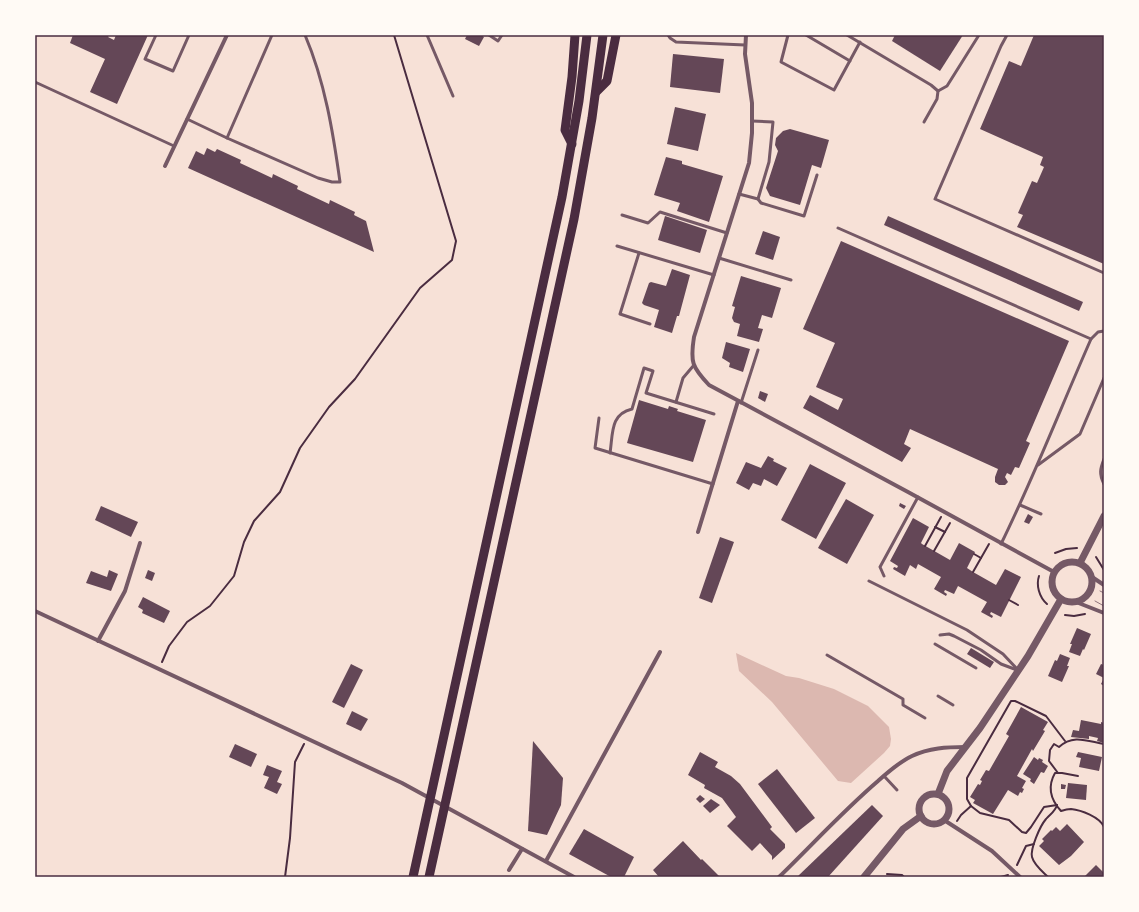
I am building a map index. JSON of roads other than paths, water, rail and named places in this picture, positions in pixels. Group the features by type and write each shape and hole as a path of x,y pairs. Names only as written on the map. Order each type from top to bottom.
{"highway":[{"path":"572,144 565,130 572,77 575,35"},
{"path":"413,877 550,252 572,144 587,35"},
{"path":"429,877 569,241 586,156 603,35"},
{"path":"596,92 607,81 616,35"}],"street":[{"path":"165,166 227,35"},
{"path":"746,35 745,54 752,103 752,133 749,163 694,337 691,354 697,372 709,385 1054,572"},
{"path":"698,532 740,402"},
{"path":"1080,563 1104,516"},
{"path":"98,641 125,591 140,543"},
{"path":"1076,602 1085,598 1090,592 1092,587 1092,577 1088,569 1080,563 1074,561 1066,562 1058,566 1054,572 1052,581 1056,594 1061,599 1069,602 1076,602 1104,613"},
{"path":"1092,577 1104,585"},
{"path":"938,794 946,771 980,728 1018,670 1061,599"},
{"path":"35,611 402,783 574,877"},
{"path":"546,862 660,652"},
{"path":"779,877 857,800 896,766 918,753 946,747 965,747"},
{"path":"938,794 944,797 948,802 948,815 944,820 938,823 932,823 926,821 921,816 919,805 926,796 938,794"},
{"path":"864,877 903,829 921,816"},
{"path":"944,820 992,851 1020,877"},
{"path":"509,870 522,849"}],"lane":[{"path":"156,35 146,59 173,72 189,35"},
{"path":"227,138 272,35"},
{"path":"188,119 318,178 332,182 340,182 333,131 325,93 313,54 305,35"},
{"path":"427,35 453,96"},
{"path":"490,35 498,41 502,35"},
{"path":"668,35 676,42 746,45"},
{"path":"788,35 781,62 834,90 860,42"},
{"path":"806,35 850,61"},
{"path":"847,35 931,85 938,91"},
{"path":"938,91 947,86 979,35"},
{"path":"1007,35 935,199 1104,273"},
{"path":"35,82 174,146"},
{"path":"924,122 937,99 938,91"},
{"path":"752,121 773,122 769,162 758,199"},
{"path":"740,194 758,199 761,203 804,216 817,175"},
{"path":"622,215 648,223 660,212 727,233"},
{"path":"838,228 1091,339"},
{"path":"617,246 714,276"},
{"path":"639,253 620,314 650,324"},
{"path":"719,258 791,280"},
{"path":"1001,544 1038,465 1056,419 1091,339 1098,332 1104,331"},
{"path":"740,402 758,350"},
{"path":"676,402 683,378 694,365"},
{"path":"610,453 616,419 625,411 632,409 644,368 653,371 646,393 714,414"},
{"path":"1038,465 1080,434 1104,378"},
{"path":"599,418 595,448 713,484"},
{"path":"1104,459 1100,472 1100,476 1104,484"},
{"path":"884,576 880,567 918,497"},
{"path":"1020,504 1041,514"},
{"path":"869,581 967,630 1004,654 1018,670"},
{"path":"940,635 949,634 954,636 1001,664 1018,670"},
{"path":"976,648 980,639"},
{"path":"935,644 976,668"},
{"path":"827,655 903,699 903,705 925,718"},
{"path":"938,696 953,705"},
{"path":"884,776 897,790"}],"tram line":[{"path":"1100,591 1104,593"},
{"path":"1095,601 1104,606"}]}
